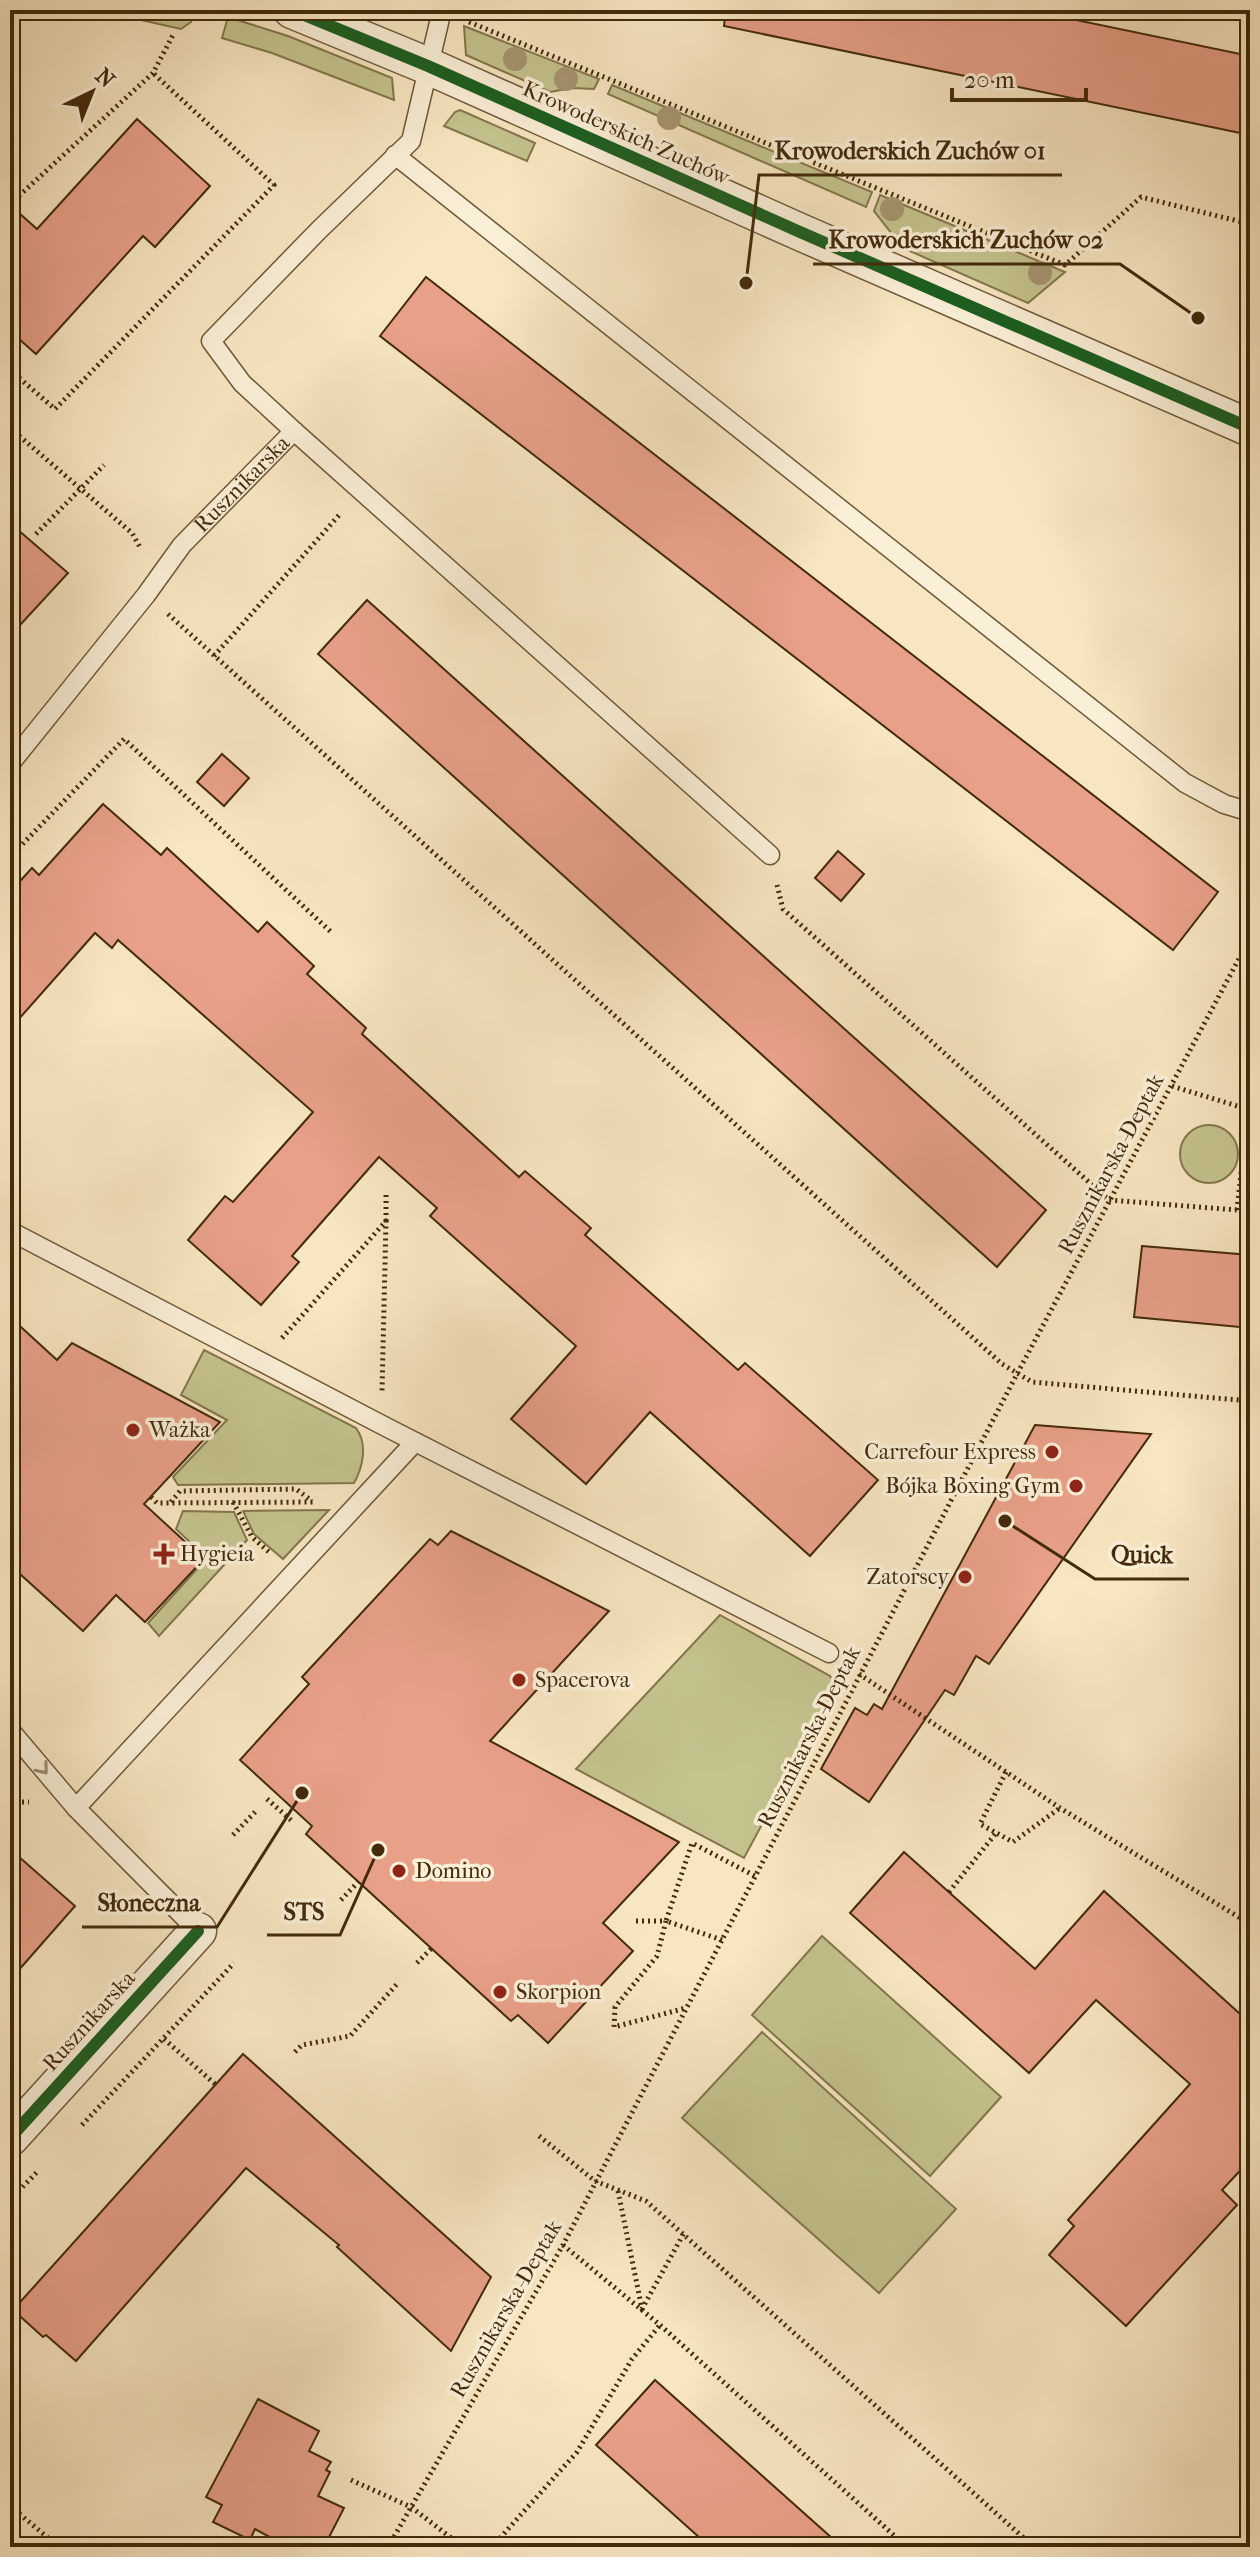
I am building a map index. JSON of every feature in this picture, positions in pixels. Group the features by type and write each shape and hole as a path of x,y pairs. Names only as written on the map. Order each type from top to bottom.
{"street":[{"name":"Krowoderskich Zuchów","path":"292,10 428,66 1250,428"},
{"name":"Rusznikarska","path":"10,2138 198,1931"}],"lane":[{"name":"Rusznikarska","path":"10,764 146,595 182,545 294,431 242,383 211,341 411,141 442,10"},
{"path":"395,155 1185,783 1224,804 1250,812"},
{"path":"294,431 770,855"},
{"path":"10,1231 829,1653"},
{"path":"76,1808 415,1442"},
{"name":"Rusznikarska","path":"10,1730 76,1808 198,1931"}],"path":[{"path":"471,10 468,22 1065,265 1141,197 1250,224"},
{"path":"10,204 153,73 173,35"},
{"path":"10,370 55,409 274,185 153,73"},
{"path":"10,428 132,533 142,550 139,561"},
{"path":"36,534 104,465"},
{"path":"214,656 342,512"},
{"path":"146,595 967,1333 1017,1374 1032,1382 1250,1401"},
{"path":"10,857 124,739 331,932"},
{"path":"770,855 783,909 1109,1200 1250,1211"},
{"path":"1172,1086 1249,1110 1237,1210"},
{"path":"386,1191 382,1393 386,1427"},
{"path":"262,1361 386,1221"},
{"path":"170,1502 180,1491 296,1489 312,1502"},
{"path":"151,1497 157,1503 358,1501"},
{"path":"233,1502 252,1537"},
{"path":"860,1675 1060,1808 1250,1924"},
{"path":"1006,1772 980,1824 1013,1842 1060,1808"},
{"path":"267,1799 292,1821"},
{"path":"233,1835 256,1811"},
{"path":"949,1892 997,1833"},
{"path":"686,2007 614,2027 615,2007 657,1956 692,1843 755,1876"},
{"path":"341,1900 358,1882"},
{"path":"636,1921 666,1921 722,1940"},
{"path":"417,1963 431,1949"},
{"path":"76,2131 234,1963"},
{"path":"295,2052 302,2045 350,2036 397,1984"},
{"path":"164,2039 215,2084"},
{"path":"539,2136 595,2181 646,2201 1034,2547"},
{"path":"10,2200 43,2166"},
{"path":"618,2190 642,2309"},
{"path":"642,2309 684,2233"},
{"path":"563,2245 642,2309 907,2547"},
{"path":"492,2547 577,2452 632,2359 660,2325"},
{"path":"351,2480 411,2507 463,2547"},
{"path":"10,2497 16,2490"},
{"path":"10,2506 58,2547"}],"shaded area":[{"path":"96,10 194,12 191,22 181,29"},
{"path":"228,17 288,36 392,78 394,100 272,53 222,38"},
{"path":"464,26 599,79 594,89 572,88 550,92 466,55"},
{"path":"612,85 872,192 866,207 608,94"},
{"path":"460,110 535,143 527,161 444,126"},
{"path":"880,195 1065,272 1028,303 903,248 874,211"},
{"path":"1209,1125 1229,1134 1238,1154 1229,1174 1209,1183 1189,1174 1180,1154 1189,1134"},
{"path":"204,1350 356,1428 362,1441 363,1456 354,1483 178,1485 173,1477 227,1420 181,1395"},
{"path":"329,1510 283,1559 254,1534 243,1511"},
{"path":"183,1511 234,1512 247,1540 159,1636 148,1623 207,1558 176,1529"},
{"path":"720,1615 830,1676 836,1686 744,1858 576,1769"},
{"path":"822,1936 1001,2097 930,2176 752,2015"},
{"path":"762,2032 956,2209 879,2293 682,2118"}],"building":[{"path":"726,10 1028,10 1250,56 1250,135 724,26"},
{"path":"137,119 210,186 155,247 143,236 36,354 10,331 10,205 37,229"},
{"path":"426,277 1218,892 1173,950 380,336"},
{"path":"10,523 68,573 10,636"},
{"path":"367,600 1046,1210 997,1267 318,654"},
{"path":"222,754 249,778 224,806 197,782"},
{"path":"103,804 161,855 167,848 258,932 267,922 314,966 307,974 366,1028 362,1034 519,1177 525,1171 591,1228 585,1235 738,1370 745,1363 878,1480 810,1556 650,1412 586,1484 511,1419 576,1346 430,1216 437,1208 379,1157 292,1256 299,1262 261,1305 188,1240 225,1196 233,1202 313,1112 118,940 112,948 95,933 10,1029 10,892 32,868 39,875"},
{"path":"838,851 864,874 841,901 815,878"},
{"path":"1142,1246 1250,1255 1250,1328 1134,1317"},
{"path":"10,1317 57,1360 72,1343 220,1422 144,1504 204,1559 145,1622 116,1595 83,1631 10,1565"},
{"path":"1035,1425 1151,1434 989,1664 976,1656 954,1695 945,1690 869,1802 821,1769 855,1708 867,1715 874,1704 882,1709"},
{"path":"451,1531 609,1611 490,1741 679,1842 603,1923 633,1951 548,2043 518,2015 511,2021 306,1834 312,1826 240,1760 309,1684 302,1677 430,1539 438,1545"},
{"path":"10,1849 75,1906 10,1980"},
{"path":"904,1852 1035,1969 1104,1891 1250,2023 1250,2160 1222,2190 1237,2205 1126,2326 1049,2255 1074,2226 1068,2220 1190,2084 1096,2000 1029,2073 850,1913"},
{"path":"243,2054 491,2277 451,2351 337,2247 339,2245 246,2168 76,2361 13,2310"},
{"path":"655,2380 842,2547 710,2547 596,2445"},
{"path":"258,2399 319,2431 309,2451 331,2462 326,2470 330,2472 318,2496 344,2508 324,2547 288,2547 255,2529 250,2540 213,2522 222,2505 206,2497"}],"cycle path":[{"path":"292,10 428,66 1250,428"},
{"path":"10,2138 198,1931"}],"place":[{"name":"Krowoderskich Zuchów 01","path":"746,283"},
{"name":"Krowoderskich Zuchów 02","path":"1198,318"},
{"name":"Ważka","path":"133,1430"},
{"name":"Carrefour Express","path":"1052,1452"},
{"name":"Bójka Boxing Gym","path":"1076,1486"},
{"name":"Quick","path":"1005,1521"},
{"name":"Hygieia","path":"164,1554"},
{"name":"Zatorscy","path":"965,1577"},
{"name":"Spacerova","path":"519,1680"},
{"name":"Słoneczna","path":"302,1793"},
{"name":"STS","path":"378,1850"},
{"name":"Domino","path":"399,1871"},
{"name":"Skorpion","path":"500,1992"}]}
